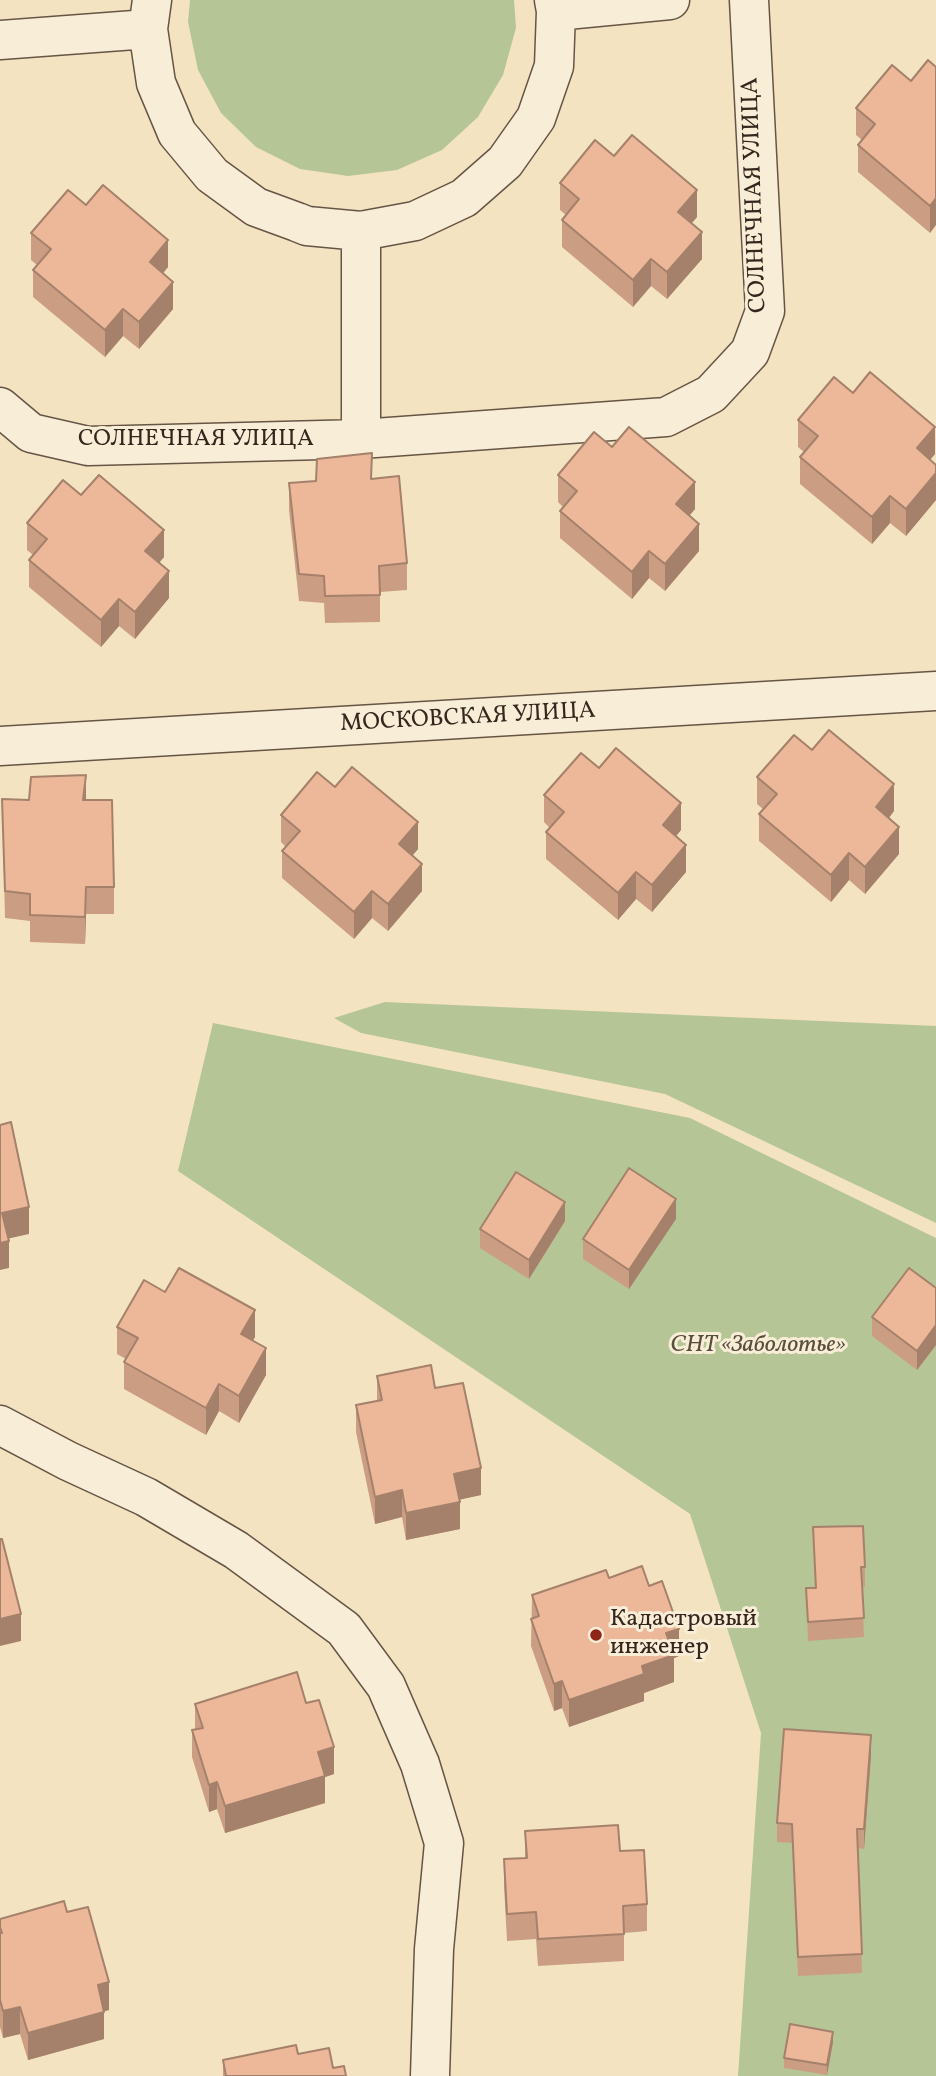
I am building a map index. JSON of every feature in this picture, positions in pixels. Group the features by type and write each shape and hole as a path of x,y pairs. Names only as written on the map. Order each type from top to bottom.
{"street":[{"path":"0,40 150,15 156,83 177,133 212,175 256,207 307,226 361,231 415,221 452,204 464,198 505,162 536,118 554,66 555,6 670,0"},
{"name":"СОЛНЕЧНАЯ УЛИЦА","path":"0,407 31,433 88,446 361,439 666,417 711,394 750,352 765,312 749,0"},
{"path":"361,231 361,439"},
{"name":"МОСКОВСКАЯ УЛИЦА","path":"0,746 936,691"},
{"path":"0,1425 68,1461 146,1497 236,1550 344,1629 386,1686 419,1764 444,1843 434,1948 430,2076"}],"green space":[{"path":"190,0 514,0 516,28 503,75 478,117 442,150 397,170 348,176 300,169 256,147 221,113 198,70 188,22"},
{"path":"385,1002 936,1026 936,1223 665,1094 361,1033 334,1018"},
{"name":"СНТ «Заболотье»","path":"213,1023 690,1118 936,1238 936,2076 738,2076 761,1733 690,1514 178,1171"}],"building":[{"path":"928,60 936,67 936,198 930,206 858,145 875,124 856,108 892,65 911,81"},
{"path":"632,135 697,190 678,212 702,232 667,272 651,259 633,280 562,220 579,199 560,183 595,140 614,156"},
{"path":"103,185 168,240 150,262 173,282 139,322 123,309 105,330 33,270 51,249 31,233 68,190 86,205"},
{"path":"870,372 935,427 917,448 936,465 936,473 906,509 890,496 872,517 800,457 818,436 798,420 834,377 853,393"},
{"path":"629,427 695,482 676,504 699,524 665,564 649,551 632,572 560,511 577,491 558,475 594,432 612,447"},
{"path":"372,453 371,479 399,476 407,563 379,566 380,595 325,596 324,576 299,574 289,483 316,481 317,459"},
{"path":"99,475 164,530 145,551 169,571 135,612 119,599 101,620 29,560 47,539 27,523 63,480 81,495"},
{"path":"829,730 894,784 876,807 899,827 865,867 849,853 831,875 759,814 777,794 757,777 794,735 812,750"},
{"path":"616,748 681,803 663,825 686,845 652,885 636,872 618,893 546,832 564,812 544,795 581,753 599,768"},
{"path":"352,767 418,822 399,844 422,864 388,904 372,891 354,912 282,851 300,831 281,815 317,772 335,787"},
{"path":"86,775 83,800 112,800 114,887 86,887 85,917 30,915 30,894 5,891 2,799 29,800 31,777"},
{"path":"11,1122 29,1207 2,1213 9,1241 0,1243 0,1125"},
{"path":"629,1168 676,1199 629,1270 583,1239"},
{"path":"516,1172 565,1202 529,1260 480,1229"},
{"path":"179,1268 255,1310 241,1334 266,1348 239,1396 219,1384 206,1408 124,1362 138,1338 117,1327 144,1280 165,1292"},
{"path":"909,1268 936,1288 936,1325 917,1351 872,1317"},
{"path":"431,1365 435,1388 463,1383 481,1468 454,1474 460,1502 406,1513 402,1490 375,1497 356,1405 382,1400 377,1376"},
{"path":"863,1526 865,1567 861,1567 864,1618 808,1622 806,1588 816,1588 813,1527"},
{"path":"0,1539 21,1614 0,1619"},
{"path":"642,1566 649,1586 662,1581 679,1629 666,1633 674,1655 642,1666 644,1674 569,1700 562,1681 554,1684 531,1619 539,1616 532,1595 606,1570 609,1578"},
{"path":"297,1672 306,1703 319,1700 334,1747 318,1752 325,1776 225,1806 217,1782 209,1785 192,1730 203,1728 195,1704"},
{"path":"784,1729 871,1735 864,1829 857,1829 862,1954 798,1957 792,1824 777,1823"},
{"path":"618,1825 620,1851 644,1850 647,1904 623,1906 624,1934 538,1939 536,1912 507,1914 504,1859 527,1858 525,1831"},
{"path":"64,1901 67,1912 88,1907 109,1982 98,1985 104,2012 28,2033 20,2007 3,2011 0,2000 0,1919"},
{"path":"790,2024 833,2032 827,2065 784,2058"},
{"path":"296,2045 298,2054 329,2048 333,2068 344,2066 346,2076 226,2076 223,2060"}],"place":[{"name":"Кадастровый инженер","path":"596,1635"}]}
